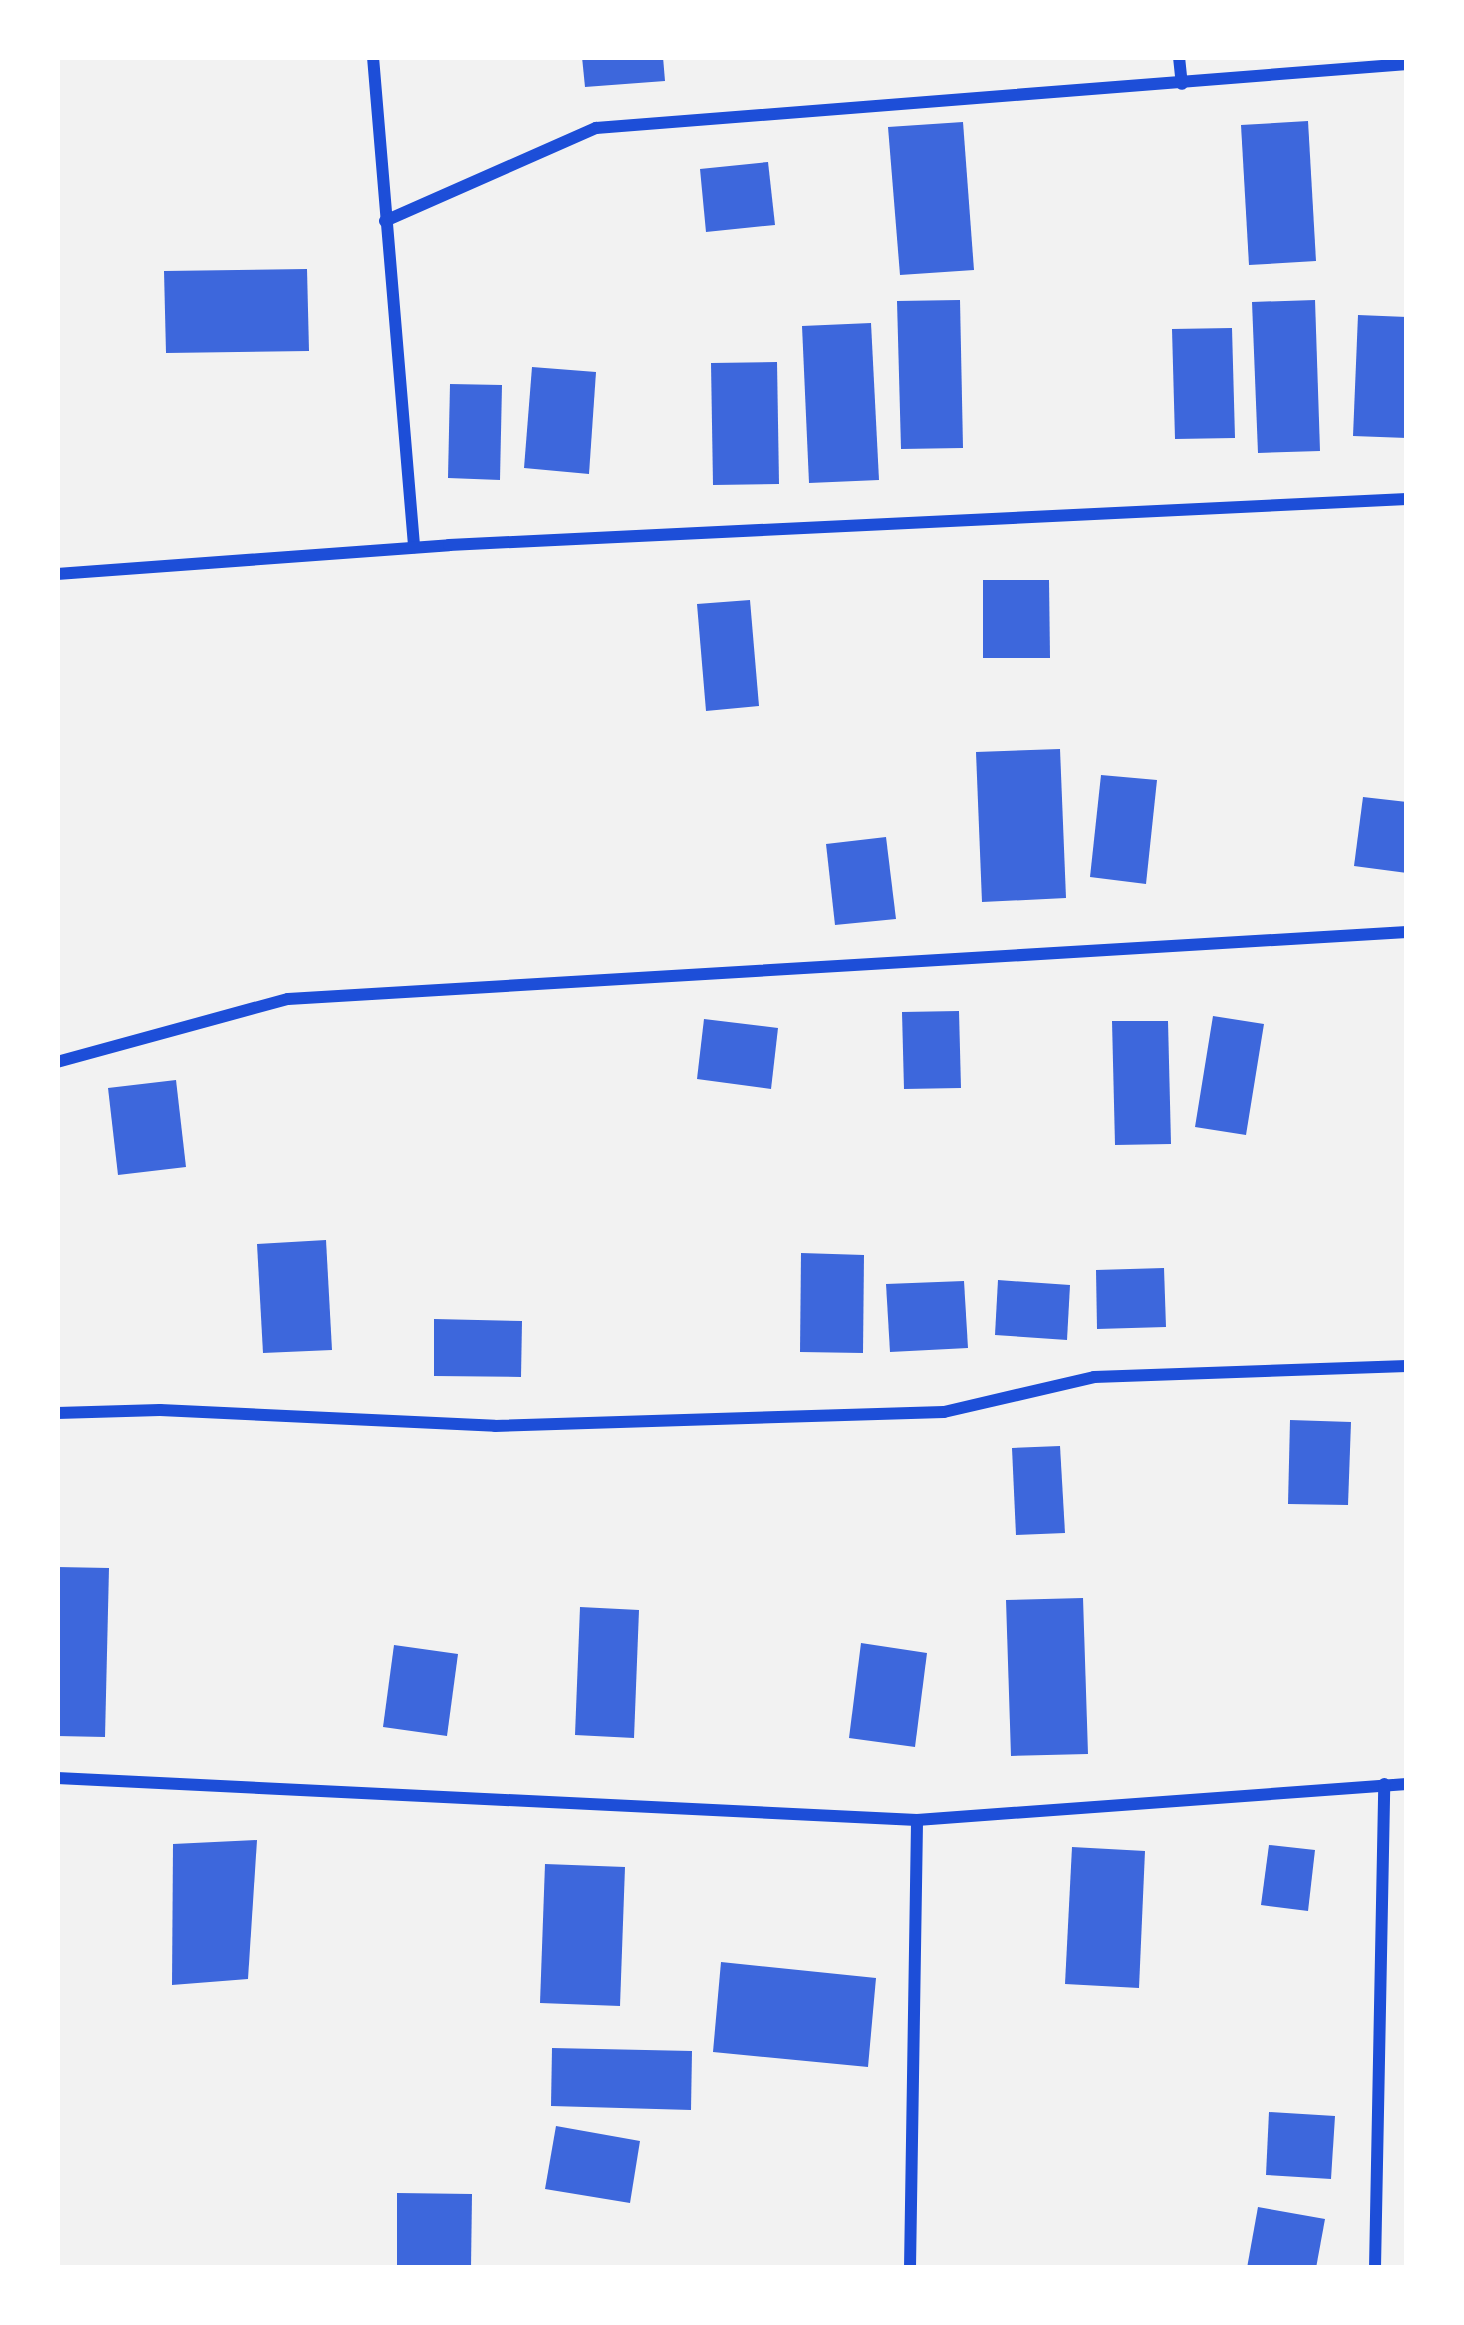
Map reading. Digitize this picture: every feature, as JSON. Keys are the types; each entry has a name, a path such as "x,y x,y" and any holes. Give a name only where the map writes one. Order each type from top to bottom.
{"street":[{"path":"373,57 414,548"},
{"path":"1179,57 1182,84"},
{"path":"385,221 596,128 1407,64"},
{"path":"57,574 414,548 1407,499"},
{"path":"57,1063 289,999 1407,932"},
{"path":"57,1413 160,1409 495,1426 944,1412 1094,1377 1407,1366"},
{"path":"57,1778 917,1820 1407,1784"},
{"path":"1375,2268 1384,1784"},
{"path":"910,2268 917,1820"}],"building":[{"path":"582,57 663,57 665,81 585,87"},
{"path":"1308,121 1316,261 1249,265 1241,125"},
{"path":"963,122 974,270 900,275 888,127"},
{"path":"768,162 775,225 706,232 700,169"},
{"path":"307,269 309,351 166,353 164,271"},
{"path":"960,300 963,448 901,449 897,301"},
{"path":"1315,300 1320,451 1258,453 1252,302"},
{"path":"1358,315 1407,317 1407,438 1353,436"},
{"path":"871,323 879,480 809,483 802,326"},
{"path":"1232,328 1235,438 1175,439 1172,329"},
{"path":"777,362 779,484 713,485 711,363"},
{"path":"532,367 596,372 589,474 524,468"},
{"path":"450,384 502,385 500,480 448,478"},
{"path":"983,580 1049,580 1050,658 983,658"},
{"path":"750,600 759,706 706,711 697,604"},
{"path":"1060,749 1066,898 982,902 976,752"},
{"path":"1101,775 1157,780 1146,884 1090,877"},
{"path":"1363,797 1407,802 1407,873 1354,866"},
{"path":"886,837 896,919 835,925 826,844"},
{"path":"959,1011 961,1088 904,1089 902,1012"},
{"path":"1213,1016 1264,1024 1246,1135 1195,1127"},
{"path":"704,1019 778,1028 771,1089 697,1079"},
{"path":"1112,1021 1168,1021 1171,1144 1115,1145"},
{"path":"176,1080 186,1167 118,1175 108,1088"},
{"path":"326,1240 332,1350 263,1353 257,1244"},
{"path":"801,1253 864,1255 863,1353 800,1352"},
{"path":"1164,1268 1166,1327 1097,1329 1096,1270"},
{"path":"998,1280 1070,1285 1067,1340 995,1335"},
{"path":"964,1281 968,1348 890,1352 886,1284"},
{"path":"434,1319 522,1321 521,1377 434,1376"},
{"path":"1290,1420 1351,1422 1348,1505 1288,1504"},
{"path":"1060,1446 1065,1533 1016,1535 1012,1448"},
{"path":"57,1567 109,1568 105,1737 57,1736"},
{"path":"1083,1598 1088,1754 1011,1756 1006,1600"},
{"path":"580,1607 639,1610 634,1738 575,1735"},
{"path":"861,1643 927,1653 915,1747 849,1738"},
{"path":"394,1645 458,1654 447,1736 383,1727"},
{"path":"257,1840 248,1979 172,1985 173,1844"},
{"path":"1269,1845 1315,1850 1308,1911 1261,1905"},
{"path":"1072,1847 1145,1851 1139,1988 1065,1984"},
{"path":"545,1864 625,1867 620,2006 540,2003"},
{"path":"721,1962 876,1978 868,2067 713,2052"},
{"path":"552,2048 692,2051 691,2110 551,2106"},
{"path":"1269,2112 1335,2116 1331,2179 1266,2175"},
{"path":"556,2126 640,2141 630,2203 545,2189"},
{"path":"397,2193 472,2194 471,2268 397,2268"},
{"path":"1258,2207 1325,2219 1316,2268 1247,2268"}]}
